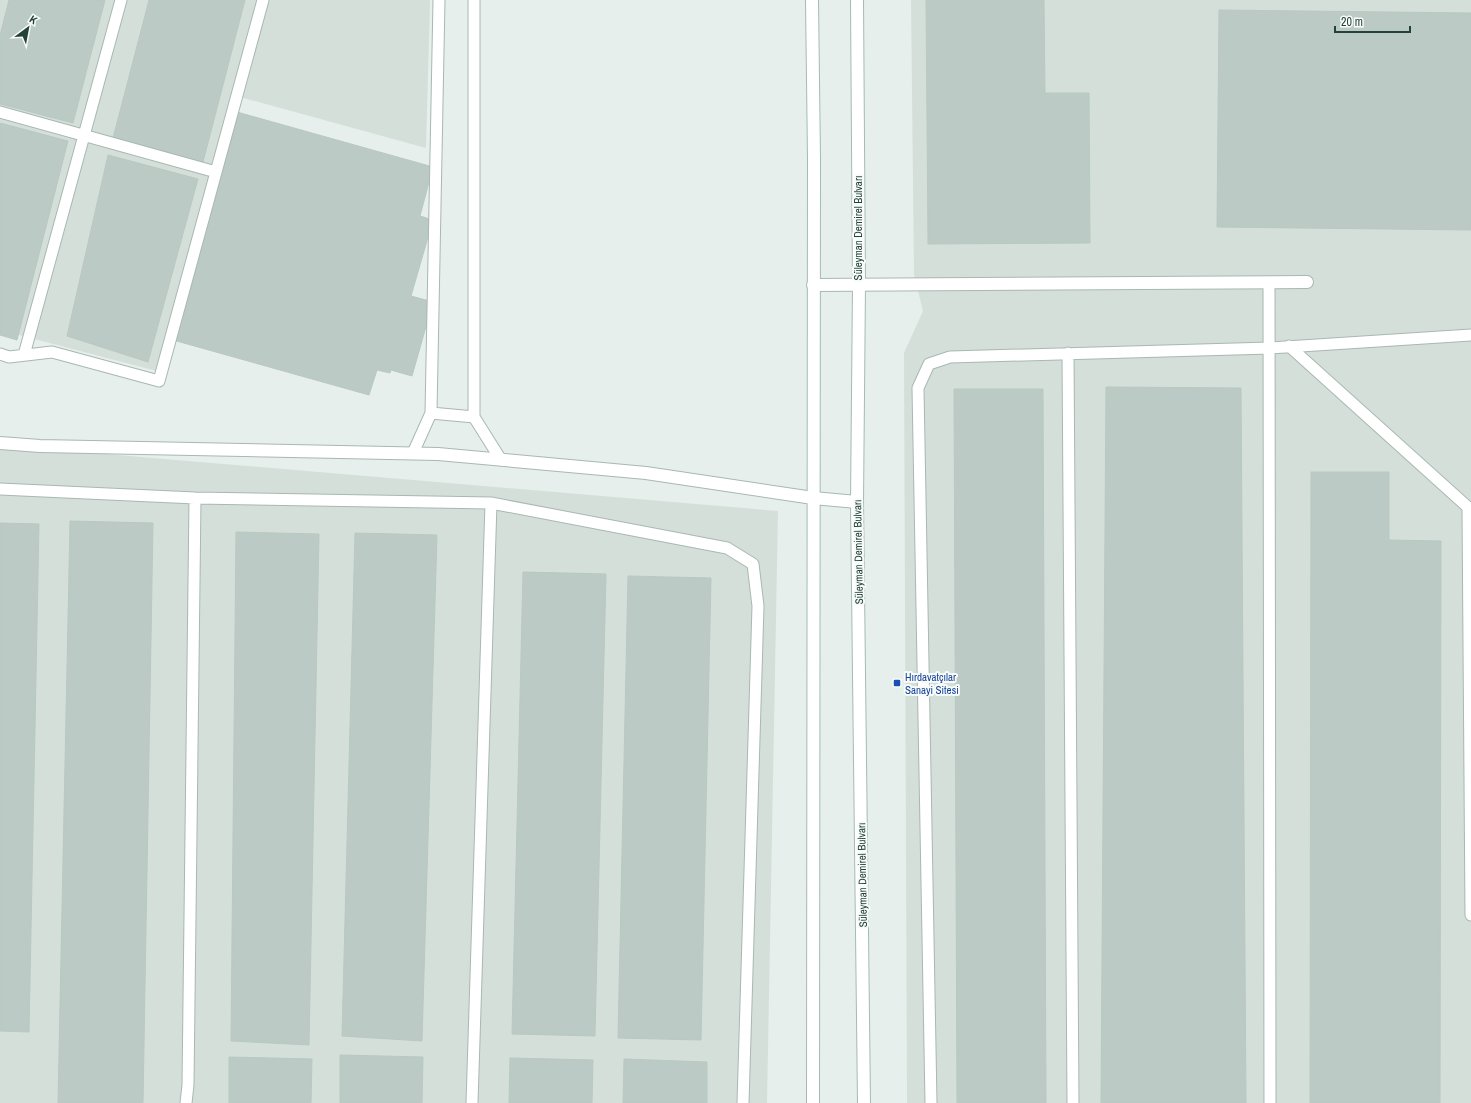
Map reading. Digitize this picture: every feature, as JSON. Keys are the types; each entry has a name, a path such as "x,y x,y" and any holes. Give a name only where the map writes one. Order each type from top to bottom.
{"main road":[{"path":"812,0 813,1103"},
{"name":"Süleyman Demirel Bulvarı","path":"857,0 859,285 857,502 864,1103"},
{"path":"813,285 1307,282"},
{"path":"0,443 40,446 438,454 646,473 813,498 857,502"}],"lane":[{"path":"24,355 121,0"},
{"path":"0,354 9,357 52,352 159,381 263,0"},
{"path":"413,453 431,413 440,0"},
{"path":"474,0 474,417 501,460"},
{"path":"0,112 216,172"},
{"path":"1269,282 1270,1103"},
{"path":"931,1103 918,388 929,364 950,357 1270,348 1471,335"},
{"path":"1289,346 1470,509 1471,914"},
{"path":"1068,353 1073,1103"},
{"path":"431,413 474,417"},
{"path":"0,489 195,498 491,503 727,548 753,564 758,606 743,1103"},
{"path":"186,1103 188,1085 195,498"},
{"path":"472,1103 491,503"}],"shaded area":[{"path":"0,0 430,0 426,148 240,97 164,373 0,330"},
{"path":"911,0 1471,0 1471,1103 907,1103 904,353 923,311 914,274"},
{"path":"0,445 778,511 767,1103 0,1103"}],"building":[{"path":"9,0 105,0 73,123 0,104 0,35"},
{"path":"149,0 245,0 203,162 113,138"},
{"path":"926,0 1044,0 1045,93 1089,93 1090,243 928,244"},
{"path":"1219,10 1471,13 1471,230 1217,227"},
{"path":"237,112 433,167 420,216 433,220 411,296 433,302 412,376 391,370 390,373 377,370 369,395 173,340"},
{"path":"0,123 68,141 17,340 0,335"},
{"path":"108,155 198,179 148,362 67,336"},
{"path":"1106,387 1241,388 1246,1103 1101,1103"},
{"path":"954,389 1043,389 1046,1103 957,1103"},
{"path":"1311,472 1389,472 1389,540 1441,541 1440,1103 1310,1103"},
{"path":"70,521 153,523 143,1103 58,1103"},
{"path":"0,523 39,524 29,1032 0,1031"},
{"path":"236,532 319,534 309,1045 231,1041"},
{"path":"355,533 437,535 422,1041 342,1036"},
{"path":"523,572 606,574 595,1036 512,1034"},
{"path":"628,576 711,578 701,1040 618,1038"},
{"path":"340,1055 423,1057 422,1103 340,1103"},
{"path":"229,1057 312,1059 311,1103 229,1103"},
{"path":"510,1058 593,1060 592,1103 509,1103"},
{"path":"624,1059 707,1062 707,1103 623,1103"}],"place":[{"name":"Hırdavatçılar Sanayi Sitesi","path":"897,683"}]}
